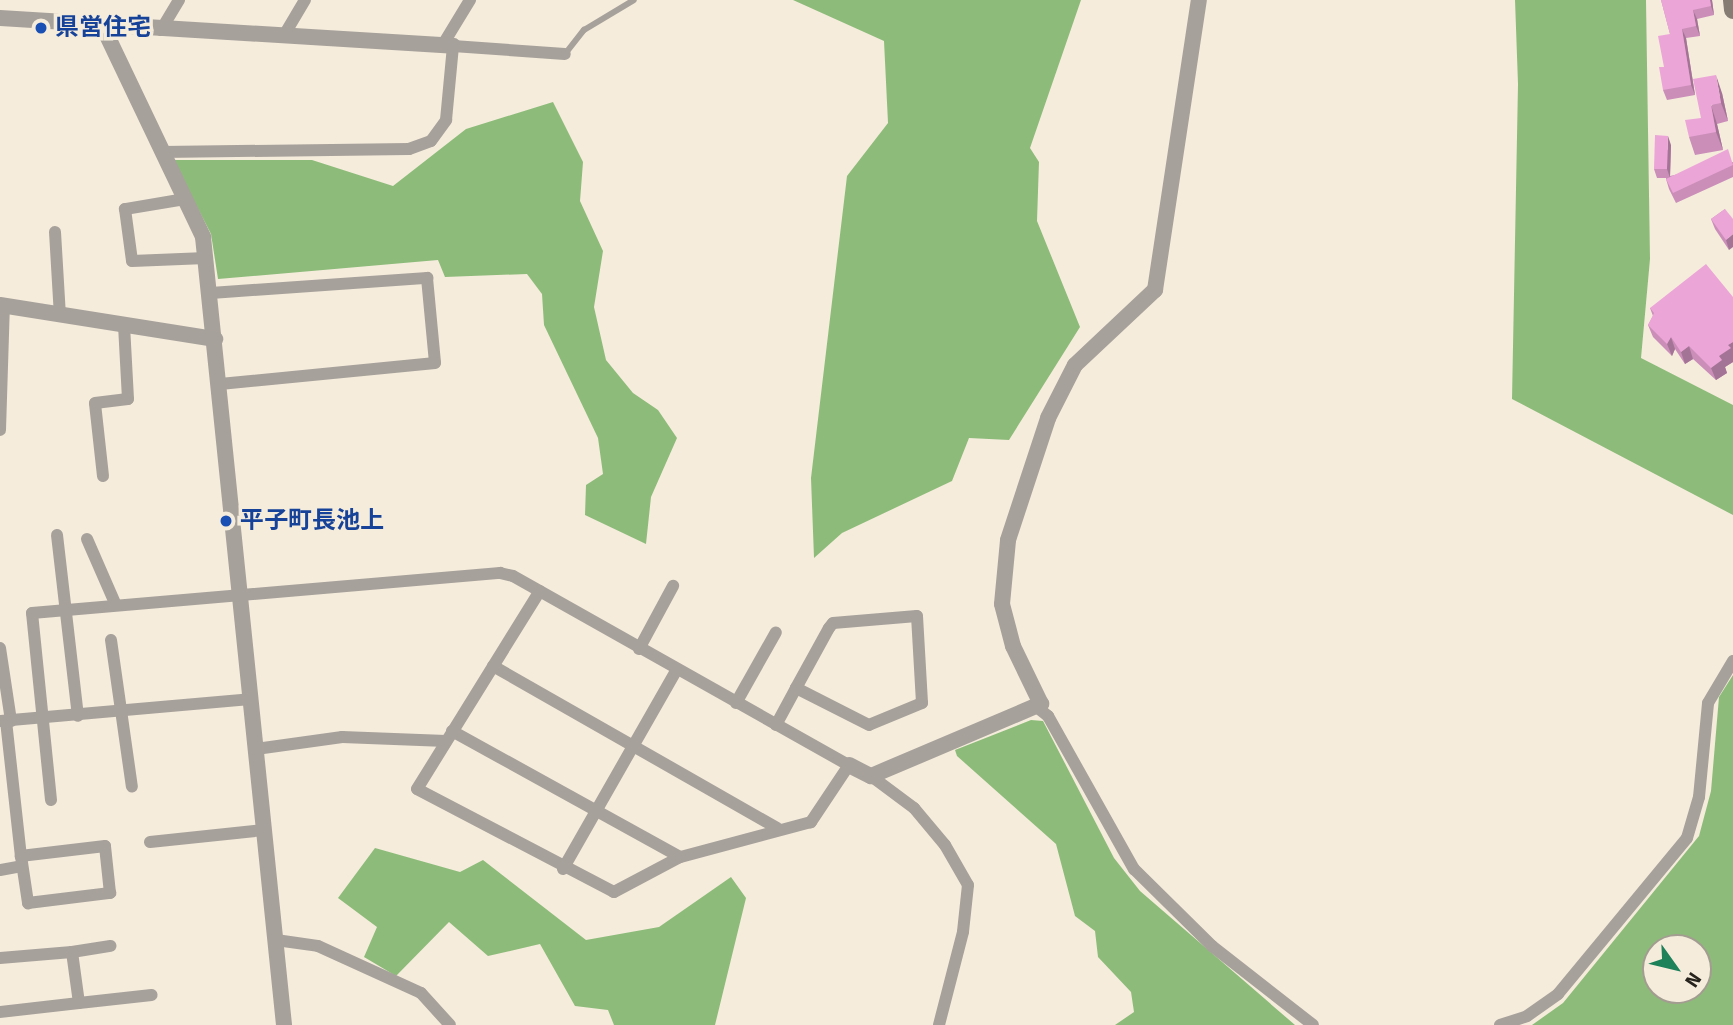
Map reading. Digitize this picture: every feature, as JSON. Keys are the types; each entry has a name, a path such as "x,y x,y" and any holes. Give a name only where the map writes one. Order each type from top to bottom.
{"main road":[{"path":"1732,0 1733,10"}],"street":[{"path":"161,30 179,0"},
{"path":"283,37 305,0"},
{"path":"162,152 409,149 431,141 446,120 447,46 470,0"},
{"path":"1038,708 1040,697 1013,646 1002,604 1007,540 1048,418 1075,365 1155,290 1199,0"},
{"path":"0,18 103,27 565,54"},
{"path":"103,27 203,237 211,293 284,1025"},
{"path":"185,199 125,209 132,261 206,258"},
{"path":"55,232 60,315"},
{"path":"211,293 428,278 435,363 219,384"},
{"path":"0,430 2,306 215,339"},
{"path":"103,475 96,403 128,399 124,325"},
{"path":"57,535 78,716"},
{"path":"87,539 115,603"},
{"path":"51,800 45,718 32,613 115,603 500,573 540,591 676,671 871,776 914,808 945,845 968,885 963,933 939,1025"},
{"path":"639,649 673,586"},
{"path":"540,591 417,789 563,869 614,892 680,857 778,828 811,822 849,765"},
{"path":"776,725 796,688 834,623 917,616 922,703 869,725 796,688"},
{"path":"736,703 776,632"},
{"path":"111,640 132,787"},
{"path":"0,648 6,721 22,861 28,903 110,892 105,846 22,861 0,870"},
{"path":"1500,1025 1527,1017 1558,994 1686,838 1699,797 1708,703 1733,662"},
{"path":"493,666 635,743 778,828"},
{"path":"563,869 676,671"},
{"path":"6,721 250,699"},
{"path":"871,776 1038,708"},
{"path":"1038,708 1048,716 1134,869 1212,946 1313,1025"},
{"path":"256,750 342,737 449,736 680,857"},
{"path":"150,842 264,830"},
{"path":"276,940 318,946 421,993 450,1025"},
{"path":"0,958 111,946"},
{"path":"72,952 79,1003"},
{"path":"1,1025 0,1012 152,995"}],"lane":[{"path":"565,54 584,30 634,0"}],"green space":[{"path":"793,0 1081,0 1030,148 1039,162 1037,221 1080,327 1009,440 969,438 952,481 842,533 814,558 811,478 847,176 888,123 884,41"},
{"path":"1515,0 1646,0 1650,259 1641,358 1733,405 1733,515 1512,399 1518,84"},
{"path":"553,102 583,162 580,201 603,251 594,307 606,360 633,393 658,410 677,438 651,497 646,544 585,515 586,485 603,474 598,438 544,325 542,294 527,274 445,277 438,260 218,279 211,234 173,160 312,160 393,186 466,129"},
{"path":"1733,675 1733,1025 1532,1025 1563,1003 1699,836 1711,791 1719,697"},
{"path":"1031,720 1043,721 1114,858 1140,891 1295,1025 1115,1025 1134,1012 1131,992 1098,957 1095,931 1075,916 1056,844 957,756 955,750"},
{"path":"375,848 460,872 483,860 586,940 659,927 731,877 746,898 715,1025 614,1025 608,1010 575,1006 540,944 488,956 449,922 396,976 364,957 377,927 338,898"}],"building":[{"path":"1661,0 1710,0 1711,6 1693,10 1696,26 1682,29 1691,85 1663,90 1659,67 1664,67 1658,36 1670,34"},
{"path":"1716,75 1721,103 1711,105 1716,132 1689,137 1685,120 1701,118 1693,79"},
{"path":"1655,135 1668,136 1667,169 1654,169"},
{"path":"1728,149 1733,165 1673,193 1666,179"},
{"path":"1725,209 1733,219 1733,234 1726,240 1711,219"},
{"path":"1706,264 1733,297 1733,342 1728,345 1731,348 1719,356 1722,360 1711,368 1689,346 1681,352 1671,337 1667,344 1648,325 1654,313 1650,308"}],"place":[{"name":"県営住宅","path":"41,28"},
{"name":"平子町長池上","path":"226,521"}]}
